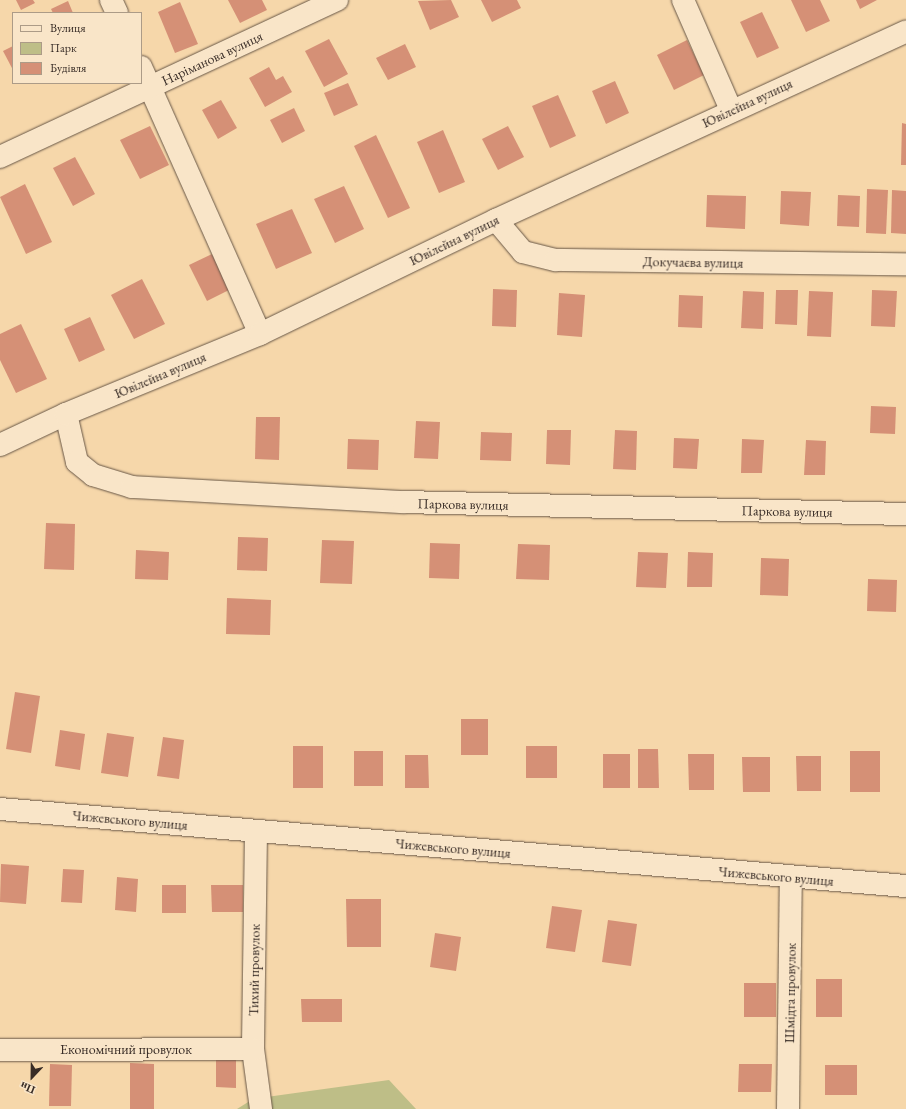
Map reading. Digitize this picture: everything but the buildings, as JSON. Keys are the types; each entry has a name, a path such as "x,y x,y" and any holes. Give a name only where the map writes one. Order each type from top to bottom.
{"street":[{"path":"111,0 117,12"},
{"name":"Наріманова вулиця","path":"145,77 337,0"},
{"path":"683,0 731,110"},
{"name":"Ювілейна вулиця","path":"0,445 66,414 260,334 496,220 906,30"},
{"path":"145,77 260,334"},
{"name":"Наріманова вулиця","path":"0,158 132,84"},
{"name":"Докучаєва вулиця","path":"496,220 523,252 556,260 906,264"},
{"name":"Паркова вулиця","path":"66,414 77,462 93,475 132,487 403,502 906,514"},
{"name":"Чижевського вулиця","path":"0,809 791,878 906,886"},
{"name":"Тихий провулок","path":"256,831 253,1049 261,1109"},
{"name":"Шмідта провулок","path":"788,1109 791,878"},
{"name":"Економічний провулок","path":"0,1050 253,1049"}],"green space":[{"path":"389,1080 416,1109 237,1109 253,1099"}]}
